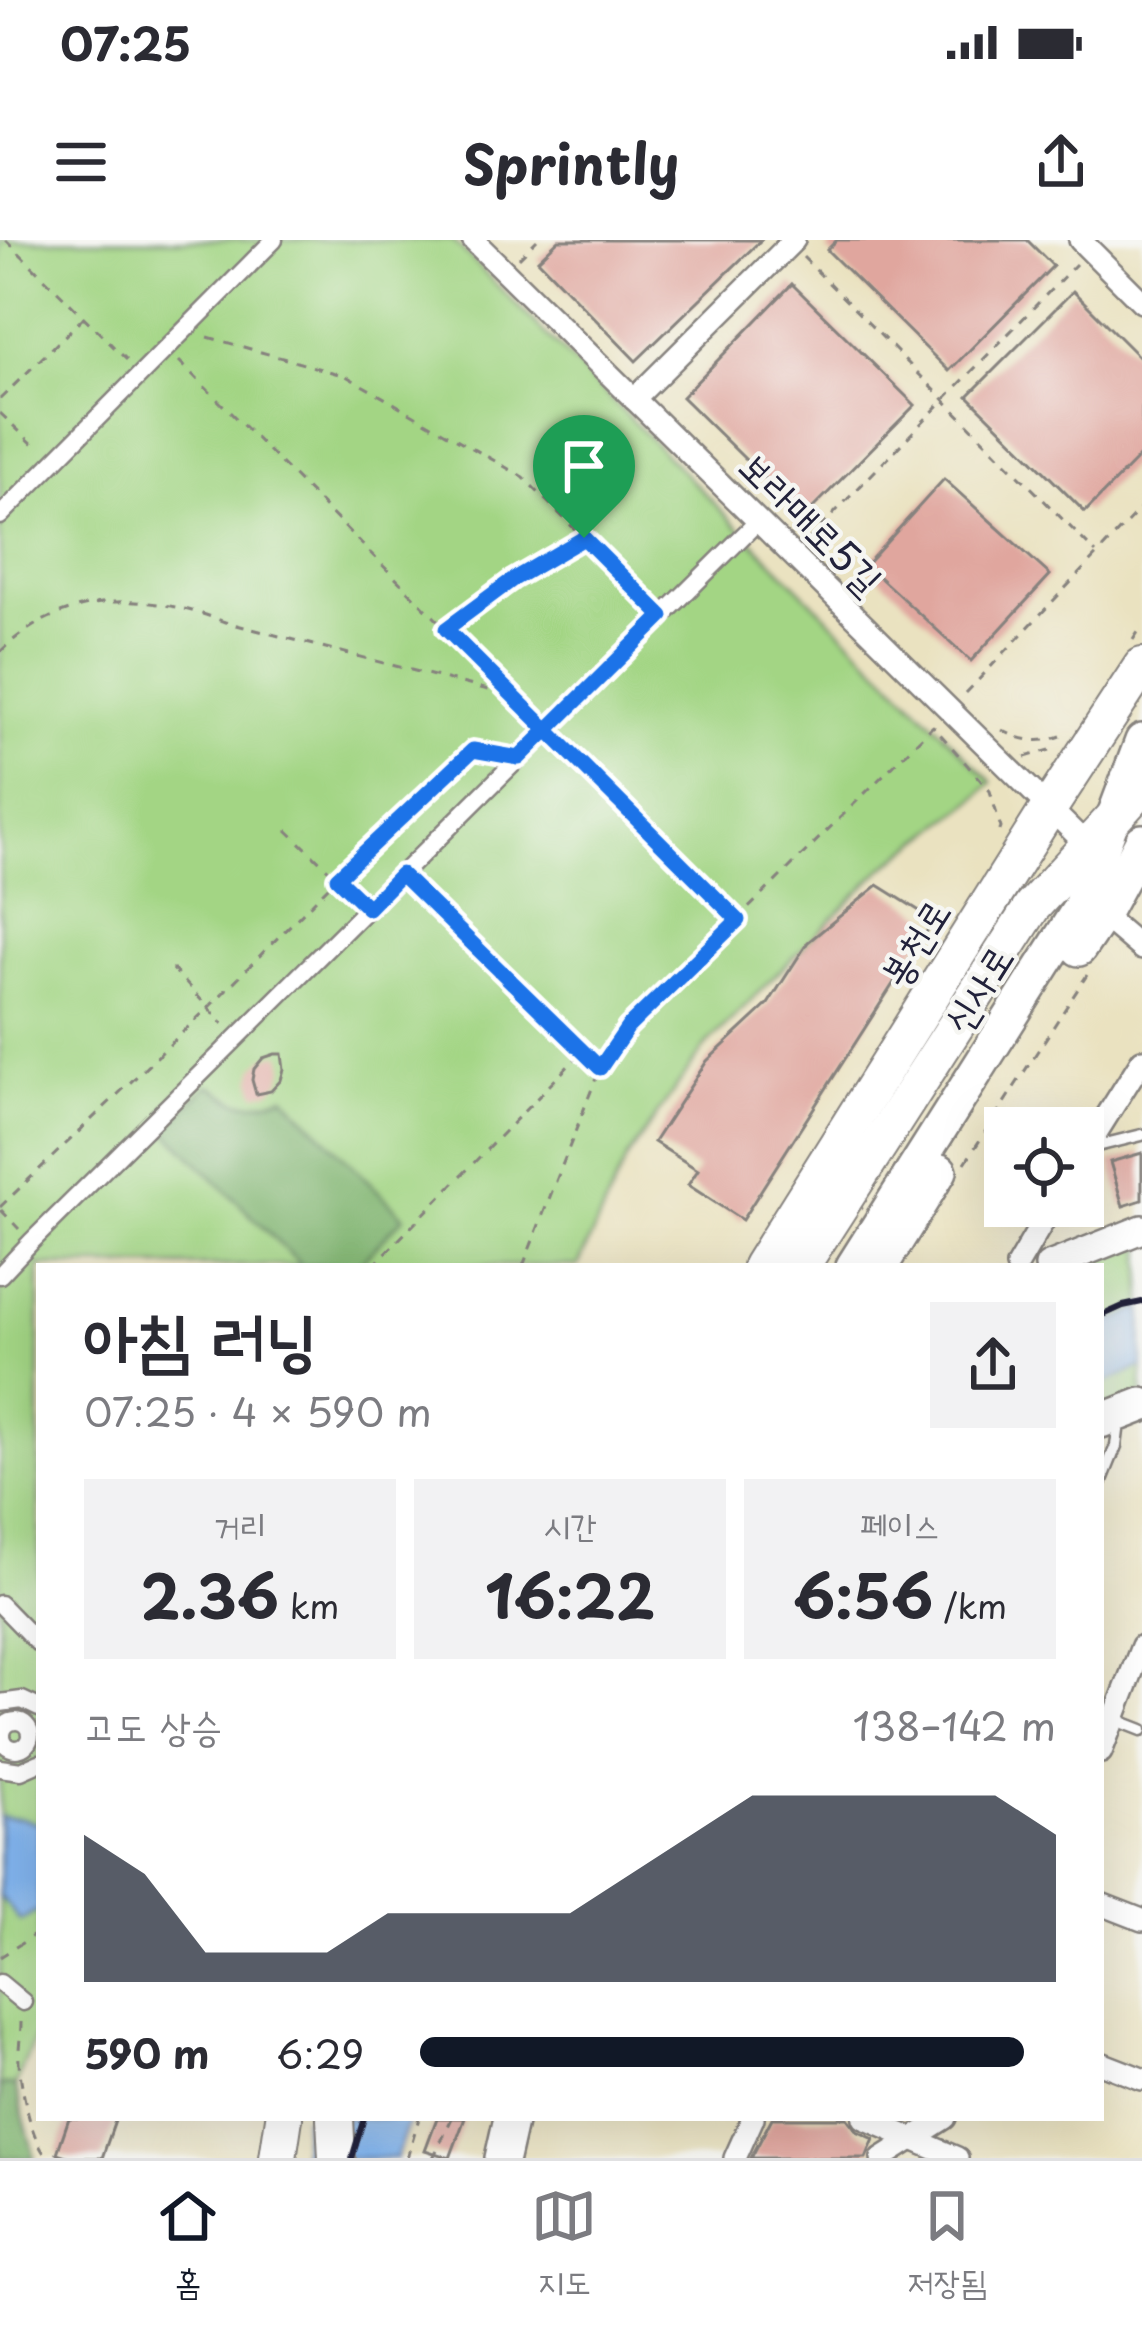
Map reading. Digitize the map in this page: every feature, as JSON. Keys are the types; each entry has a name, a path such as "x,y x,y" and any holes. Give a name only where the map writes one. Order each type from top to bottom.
{"main road":[{"name":"봉천로","path":"763,1263 1049,808 1137,655"},
{"name":"신사로","path":"855,1263 1079,909 1110,841 1142,741"},
{"name":"봉천로","path":"803,1263 1032,907 1110,841 1142,787"},
{"name":"신사로","path":"883,1263 1102,915 1110,841"},
{"path":"278,2158 284,2121"},
{"path":"335,2121 337,2158"},
{"path":"502,2158 510,2121"}],"street":[{"path":"0,516 274,240"},
{"name":"보라매로5길","path":"472,240 1049,808 1110,841"},
{"path":"634,399 792,242"},
{"path":"1085,245 1142,302"},
{"path":"0,1275 758,521"},
{"path":"1102,915 1142,949"},
{"path":"1104,1120 1142,1060"},
{"path":"1019,1263 1040,1227"},
{"path":"1057,1263 1142,1229"},
{"path":"0,1604 36,1641"},
{"path":"1107,1716 1142,1646"},
{"path":"36,1706 4,1699 16,1744 36,1779"},
{"path":"16,1744 36,1713"},
{"path":"1104,1905 1142,1920"},
{"path":"0,1983 23,2002"},
{"path":"1104,2064 1142,2079"},
{"path":"735,2158 752,2121"},
{"path":"871,2121 957,2158"},
{"path":"882,2158 939,2121"}],"lane":[{"path":"1104,1145 1142,1135"},
{"path":"1104,1476 1116,1446 1121,1413"},
{"path":"1107,1716 1142,1730"}],"path":[{"path":"6,240 142,374"},
{"path":"505,272 538,240"},
{"path":"792,242 1097,554"},
{"path":"793,555 944,400 1085,245"},
{"path":"0,398 84,317"},
{"path":"185,330 346,376 523,476 662,616"},
{"path":"167,348 738,920"},
{"path":"0,413 53,463"},
{"path":"963,696 1142,506"},
{"path":"446,629 512,580 584,538"},
{"path":"0,652 32,628 85,605 113,601 166,604 513,697"},
{"path":"1137,655 1142,626"},
{"path":"525,1263 600,1068 628,1027 933,727 990,791"},
{"path":"1001,730 1020,740 1052,740 1064,735"},
{"path":"31,1242 0,1208 473,750 519,758"},
{"path":"287,830 368,908"},
{"path":"401,874 600,1068"},
{"path":"958,1173 1092,967"},
{"path":"172,968 236,1038"},
{"path":"376,1263 583,1051"},
{"path":"0,1958 36,1934"},
{"path":"23,2002 19,2060 38,2148 48,2158"},
{"path":"407,2158 418,2121"},
{"path":"433,2158 451,2121"}],"green space":[{"path":"0,240 452,240 992,782 881,870 706,1045 627,1158 579,1263 36,1263 36,2034 15,2086 0,2084"},
{"path":"208,1085 246,1103 284,1096 404,1217 360,1263 299,1263 165,1130"},
{"path":"1142,1243 1142,1396 1104,1412 1104,1263 1089,1263"},
{"path":"0,2084 15,2086 35,2158 0,2158"}],"water":[{"path":"1142,1308 1142,1367 1104,1384 1104,1325"},
{"path":"0,1817 36,1823 36,1911 20,1921 0,1896"},
{"path":"304,2121 409,2121 396,2158 301,2158"}],"building":[{"path":"559,240 761,240 636,361 538,260"},
{"path":"837,240 1027,240 1053,266 949,371 827,250"},
{"path":"792,284 915,405 804,517 682,397"},
{"path":"1073,291 1142,360 1142,454 1085,512 968,396"},
{"path":"944,479 1050,575 971,661 866,565"},
{"path":"878,885 934,920 742,1220 688,1185 698,1170 654,1142 707,1061 768,1004 808,942"},
{"path":"282,1054 281,1080 271,1091 256,1094 254,1069 263,1058"},
{"path":"1142,1153 1142,1200 1123,1206 1110,1162"},
{"path":"68,2121 115,2121 102,2158 57,2153"},
{"path":"436,2121 464,2121 450,2158 425,2150"},
{"path":"770,2121 849,2121 874,2139 866,2158 751,2158"}],"railway":[{"path":"1104,1315 1142,1302"},
{"path":"352,2158 363,2121"}],"route":[{"path":"584,538 512,580 446,629 513,697 547,730 738,920 628,1027 600,1068 401,874 368,908 337,878 473,750 519,758 547,730 662,616 584,538"}]}
